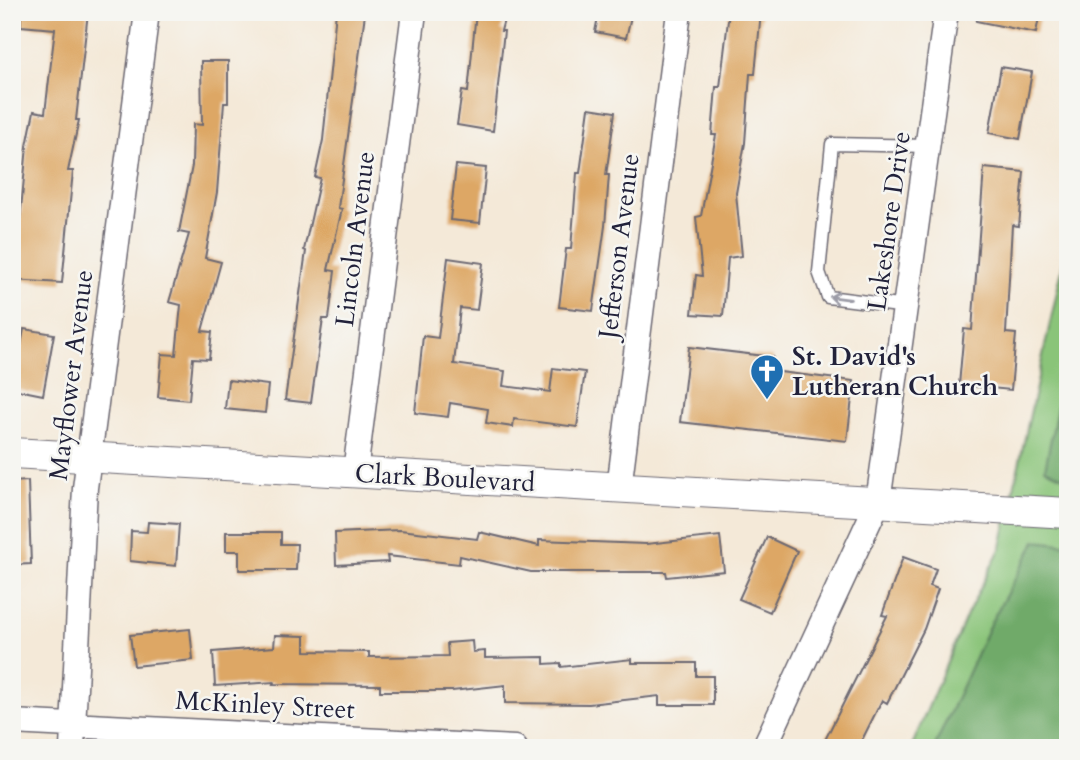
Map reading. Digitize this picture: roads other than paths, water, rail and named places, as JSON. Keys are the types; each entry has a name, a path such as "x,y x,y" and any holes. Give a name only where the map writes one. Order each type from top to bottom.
{"street":[{"name":"Mayflower Avenue","path":"72,736 85,488 147,12"},
{"name":"Lincoln Avenue","path":"355,472 414,12"},
{"name":"Jefferson Avenue","path":"619,488 679,12"},
{"name":"Lakeshore Drive","path":"764,748 878,502 908,307 946,12"},
{"name":"Clark Boulevard","path":"12,453 1068,513"},
{"name":"McKinley Street","path":"12,722 72,736 514,748"}],"lane":[{"path":"908,307 828,297 818,272 832,144 929,146"}],"place":[{"name":"St. David's Lutheran Church","path":"767,401"}]}
